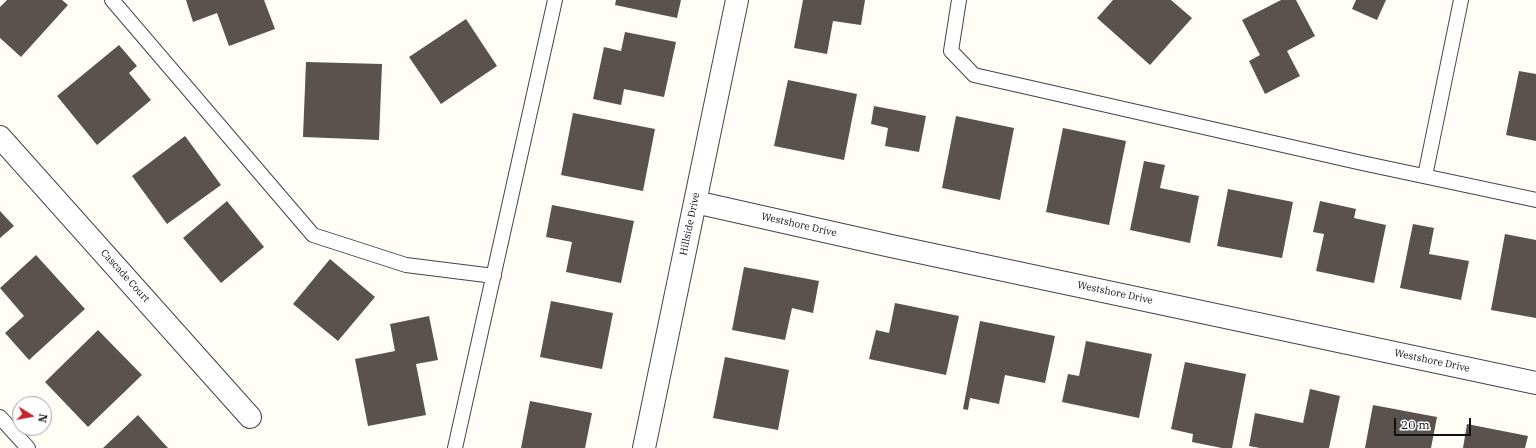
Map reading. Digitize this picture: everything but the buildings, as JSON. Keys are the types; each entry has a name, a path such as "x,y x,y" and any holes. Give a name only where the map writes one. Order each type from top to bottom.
{"street":[{"name":"Hillside Drive","path":"644,448 737,0"},
{"name":"Cascade Court","path":"0,137 250,417"},
{"name":"Westshore Drive","path":"695,202 899,248 1536,383"}],"lane":[{"path":"112,0 313,235 406,265 494,276"},
{"path":"455,448 555,0"},
{"path":"959,0 951,51 974,75 1536,200"},
{"path":"1424,176 1461,0"},
{"path":"0,417 28,448"}]}
